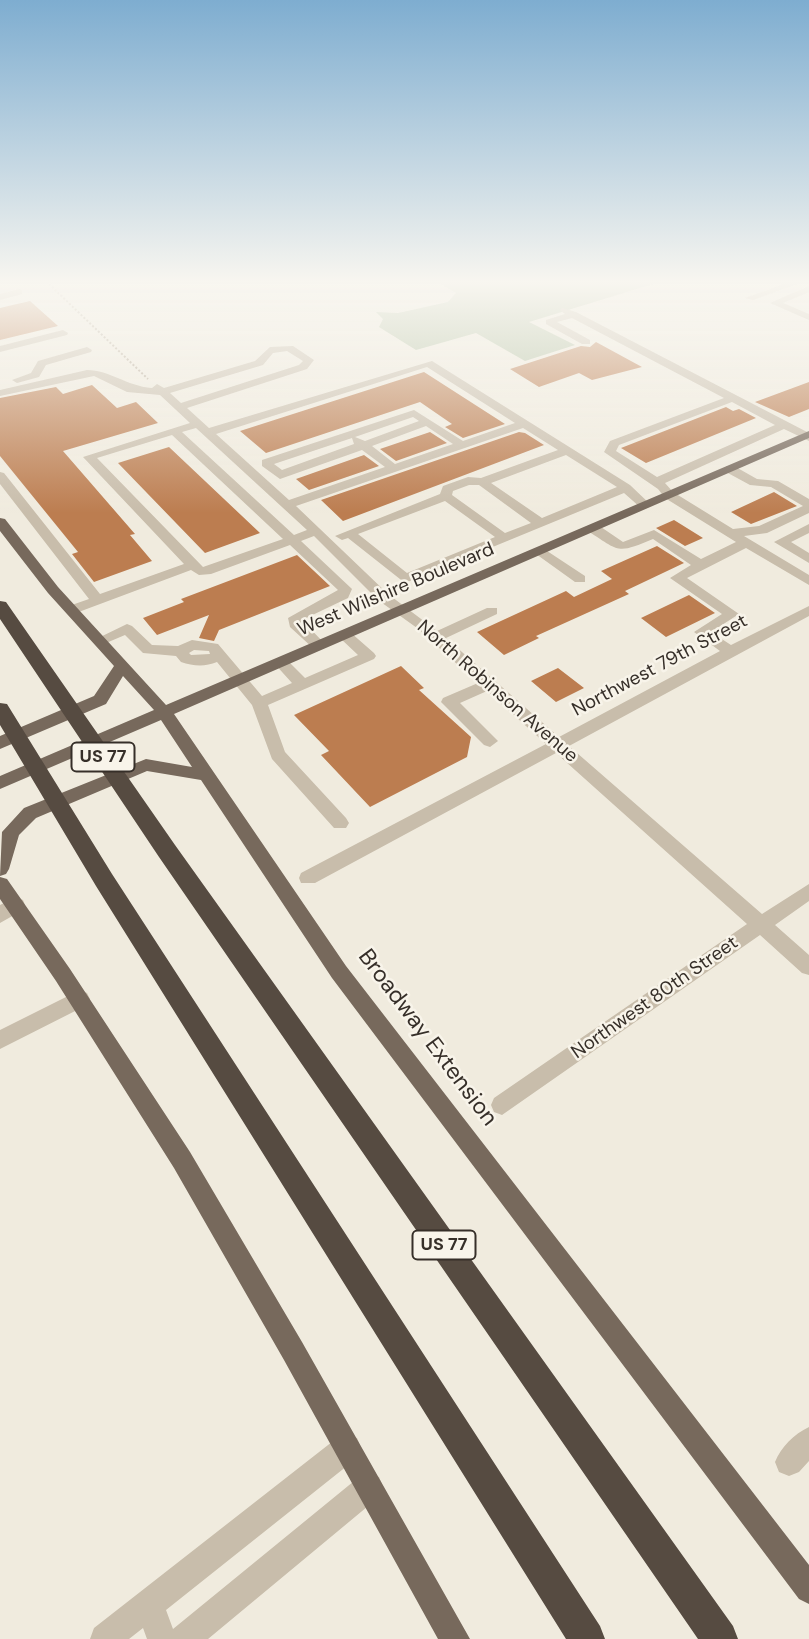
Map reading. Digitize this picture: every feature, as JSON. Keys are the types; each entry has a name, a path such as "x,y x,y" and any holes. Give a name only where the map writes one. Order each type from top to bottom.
{"highway":[{"name":"US 77","path":"0,606 167,851 720,1639"},
{"name":"US 77","path":"0,709 104,880 587,1639"}],"main road":[{"name":"West Wilshire Boulevard","path":"0,783 808,436"},
{"name":"Broadway Extension","path":"0,522 71,610 164,712 339,972 809,1589"},
{"path":"0,743 100,700 122,665"},
{"path":"0,869 11,832 30,813 145,765 206,775"},
{"path":"0,884 8,910 80,999 215,1212 455,1639"}],"street":[{"path":"0,385 35,375 42,363 51,360"},
{"path":"0,393 87,373 103,376 120,387 131,390 160,390 261,360"},
{"path":"179,407 303,367 309,360"},
{"path":"664,360 808,436"},
{"path":"316,531 206,571 199,571 89,457 174,431 202,429 428,363 626,488 633,497 646,505"},
{"name":"North Robinson Avenue","path":"160,390 316,531 368,584 436,637 809,967"},
{"path":"735,397 614,443 610,452 656,482 669,495 809,581"},
{"path":"428,422 280,475 266,463 414,413 428,422 463,446"},
{"path":"286,505 523,424"},
{"path":"656,482 786,424"},
{"path":"174,431 345,589 343,596 295,618 295,624 319,646"},
{"path":"349,435 395,469"},
{"path":"744,443 764,453"},
{"path":"446,496 447,489 468,481 482,482 566,451"},
{"path":"699,463 754,482 774,484 809,506"},
{"path":"254,476 274,470"},
{"path":"0,476 97,600"},
{"path":"482,482 535,526 544,549"},
{"path":"349,533 405,579 626,488"},
{"path":"327,542 446,496"},
{"path":"446,496 508,537 544,549 580,579"},
{"path":"733,533 762,530 809,506"},
{"path":"593,528 622,547 654,534 700,565"},
{"path":"809,528 781,542 809,559"},
{"path":"731,652 701,632 732,614 677,578 747,542"},
{"path":"71,610 193,565"},
{"name":"Northwest 79th Street","path":"308,878 809,610"},
{"path":"436,637 492,611"},
{"path":"99,640 127,629 148,650 181,651 186,659 206,661 218,656 259,703 278,755 340,823"},
{"path":"259,703 369,656 345,635"},
{"path":"281,662 303,685"},
{"path":"488,684 450,702 490,741"},
{"name":"Northwest 80th Street","path":"502,1105 809,891"},
{"path":"1,1037 80,999"},
{"path":"789,1462 809,1441"},
{"path":"105,1639 347,1448"},
{"path":"184,1639 369,1487"},
{"path":"149,1604 162,1639"}],"path":[{"path":"129,360 160,390"}],"building":[{"path":"536,360 630,360 642,367 592,380 579,373 539,387 510,369"},
{"path":"424,372 505,424 463,438 445,427 452,424 420,402 266,453 240,431"},
{"path":"809,382 809,409 789,417 755,402"},
{"path":"92,385 117,408 136,402 158,423 63,451 135,534 130,535 152,561 94,582 72,554 78,552 0,456 0,398 56,387 63,394"},
{"path":"726,407 733,411 739,409 756,418 646,463 621,448"},
{"path":"430,432 447,443 396,461 380,449"},
{"path":"519,432 544,445 343,521 321,500"},
{"path":"169,447 260,533 205,553 118,463"},
{"path":"364,455 379,466 309,490 296,479"},
{"path":"774,492 797,506 751,524 731,512"},
{"path":"674,520 703,538 685,546 656,528"},
{"path":"657,546 684,563 625,591 629,594 536,636 539,638 504,655 477,632 566,591 574,597 612,579 601,571"},
{"path":"297,555 330,586 219,630 214,641 199,638 209,615 157,635 143,618 184,602 181,599"},
{"path":"689,595 715,613 666,637 641,618"},
{"path":"401,666 424,688 419,690 471,737 467,757 370,807 321,755 329,751 294,715"},
{"path":"558,668 584,688 556,702 531,681"}]}
